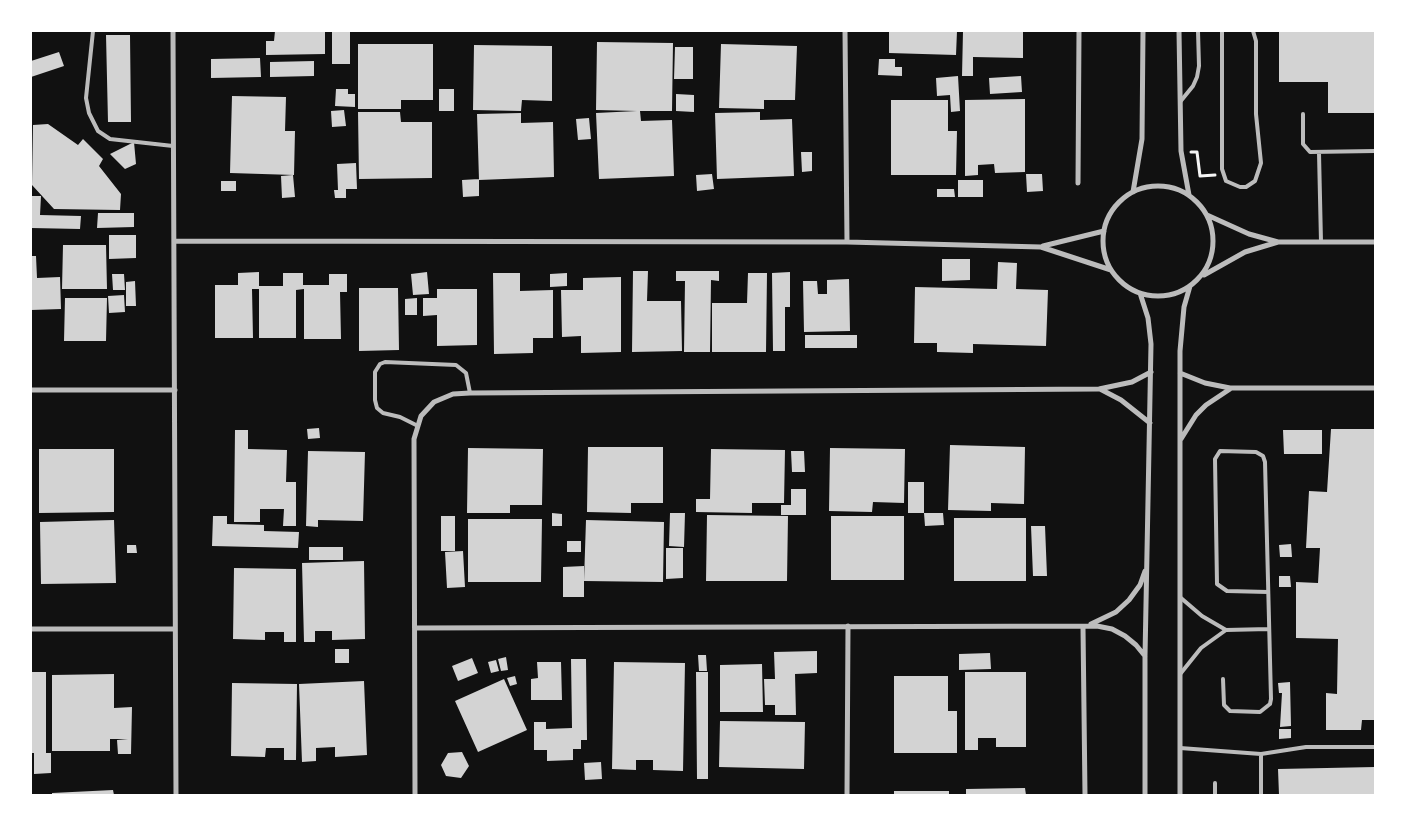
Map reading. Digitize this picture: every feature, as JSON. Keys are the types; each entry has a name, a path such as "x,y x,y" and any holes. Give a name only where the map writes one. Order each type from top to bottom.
{"street":[{"path":"173,31 176,795"},
{"path":"845,31 847,242"},
{"path":"1078,183 1080,31"},
{"path":"1133,192 1142,139 1144,31"},
{"path":"1179,31 1181,152 1189,195"},
{"path":"1200,277 1212,254 1212,227 1207,215 1189,195 1176,189 1162,186 1147,187 1133,192 1114,208 1104,230 1105,258 1111,270 1126,286 1140,294 1163,296 1190,286 1200,277 1237,256 1278,242"},
{"path":"1207,215 1242,232 1278,242 1375,242"},
{"path":"174,241 847,242 1040,247 1104,230"},
{"path":"1040,247 1111,270"},
{"path":"1180,795 1180,373 1181,329 1190,286"},
{"path":"1140,294 1150,330 1151,372 1146,568 1145,795"},
{"path":"415,795 414,439 416,425 420,416 434,402 453,394 470,393 1099,389 1121,386 1151,372"},
{"path":"1180,373 1205,384 1230,388 1375,388"},
{"path":"1180,440 1201,410 1230,388"},
{"path":"1099,389 1131,406 1150,423"},
{"path":"31,390 175,390"},
{"path":"1083,627 1100,621 1123,606 1140,585 1146,568"},
{"path":"847,795 848,626"},
{"path":"415,628 1083,627 1112,629 1136,645 1145,656"},
{"path":"1083,627 1084,795"},
{"path":"31,629 175,629"}],"lane":[{"path":"94,31 86,98 89,113 98,130 110,139 174,146"},
{"path":"1180,102 1193,86 1197,77 1199,66 1198,31"},
{"path":"1222,31 1223,175 1226,181 1234,186 1246,186 1255,181 1260,172 1262,154 1256,114 1256,41 1253,31"},
{"path":"1303,114 1304,148 1310,152 1375,151"},
{"path":"1320,152 1321,242"},
{"path":"416,425 400,417 383,413 377,408 375,400 375,372 380,364 395,362 456,365 466,373 470,393"},
{"path":"1223,679 1224,705 1227,710 1234,712 1260,712 1268,708 1271,699 1268,592 1264,459 1256,452 1220,451 1215,459 1217,584 1227,591 1268,592"},
{"path":"1180,598 1202,616 1226,630 1269,629"},
{"path":"1181,673 1201,648 1226,630"},
{"path":"1180,748 1261,754 1306,747 1375,747"},
{"path":"1261,754 1261,795"},
{"path":"1215,783 1216,795"}],"path":[{"path":"1181,152 1196,152 1200,176 1223,175"}],"building":[{"path":"275,31 325,31 325,54 266,55 266,41 274,41"},
{"path":"332,31 350,31 350,64 332,64"},
{"path":"889,31 957,31 956,55 889,53"},
{"path":"963,31 1023,31 1023,58 973,57 973,76 962,76"},
{"path":"1279,31 1375,31 1375,113 1328,113 1328,82 1279,82"},
{"path":"106,35 130,35 131,122 108,122"},
{"path":"597,42 673,43 672,111 640,111 641,121 672,120 674,176 599,179 596,113 637,111 596,110"},
{"path":"358,44 433,44 433,100 401,100 401,109 358,109"},
{"path":"721,44 797,46 795,100 764,100 764,109 719,108"},
{"path":"474,45 552,46 552,101 522,100 521,111 473,110"},
{"path":"675,47 693,47 693,79 674,79"},
{"path":"59,52 64,66 31,77 31,61"},
{"path":"260,58 261,77 211,78 211,59"},
{"path":"879,59 895,59 895,67 902,67 902,76 878,75"},
{"path":"314,61 314,76 270,77 270,62"},
{"path":"958,76 960,111 951,112 950,95 937,96 936,78"},
{"path":"1021,76 1022,92 990,94 989,78"},
{"path":"336,89 348,89 348,94 355,94 355,107 335,106"},
{"path":"439,89 454,89 454,111 439,111"},
{"path":"676,94 694,95 694,112 676,111"},
{"path":"232,96 286,97 285,131 295,131 294,175 230,173"},
{"path":"1025,99 1025,172 995,173 994,164 978,165 978,175 965,176 965,100"},
{"path":"891,100 948,100 948,131 957,131 956,175 891,175"},
{"path":"344,110 346,126 332,127 331,111"},
{"path":"358,112 400,112 401,122 432,122 432,178 359,179"},
{"path":"760,112 760,120 792,119 794,176 717,179 715,113"},
{"path":"521,113 521,123 553,122 554,177 479,180 477,114"},
{"path":"589,118 591,139 578,140 576,119"},
{"path":"48,124 78,145 83,139 103,159 99,166 121,194 120,210 54,209 32,185 33,125"},
{"path":"134,142 136,164 125,169 110,154"},
{"path":"801,152 812,152 812,171 802,172"},
{"path":"356,163 357,189 346,189 346,198 335,198 334,190 338,190 337,164"},
{"path":"712,174 714,189 697,191 696,175"},
{"path":"1026,174 1042,174 1043,191 1027,192"},
{"path":"293,175 295,197 282,198 281,176"},
{"path":"479,179 479,196 463,197 462,180"},
{"path":"958,180 983,180 983,197 958,197"},
{"path":"221,181 236,181 236,191 221,191"},
{"path":"937,189 954,189 955,197 937,197"},
{"path":"31,196 41,196 40,215 81,216 80,229 31,228"},
{"path":"98,213 134,213 134,227 97,228"},
{"path":"109,235 136,235 136,258 109,259"},
{"path":"63,245 106,245 107,289 62,289"},
{"path":"31,256 36,256 37,278 60,277 61,309 31,310"},
{"path":"942,259 970,259 970,280 942,281"},
{"path":"998,262 1017,263 1016,289 1048,290 1046,346 973,344 973,353 937,352 937,343 914,343 915,287 997,289"},
{"path":"633,271 648,271 647,301 681,301 682,351 632,352"},
{"path":"676,271 719,271 719,281 711,280 710,352 684,352 685,281 676,281"},
{"path":"259,272 259,286 283,286 283,273 303,273 303,285 329,285 329,274 347,274 347,292 340,292 341,339 304,339 304,289 296,290 296,338 259,338 259,289 252,289 253,338 215,338 215,285 238,285 238,273"},
{"path":"427,272 429,294 413,295 411,274"},
{"path":"790,272 790,307 785,307 785,351 773,351 772,273"},
{"path":"493,273 520,273 520,291 553,290 553,338 533,338 533,353 494,354"},
{"path":"567,273 567,286 550,287 550,274"},
{"path":"748,273 767,273 766,352 712,352 712,303 747,303"},
{"path":"112,274 124,274 125,290 113,290"},
{"path":"621,277 621,352 581,353 581,336 562,337 561,290 583,290 583,278"},
{"path":"849,279 850,331 804,332 803,281 817,281 818,294 827,294 827,280"},
{"path":"135,281 136,306 126,306 126,282"},
{"path":"359,288 398,288 399,350 359,351"},
{"path":"437,289 477,289 477,345 437,346 437,315 423,316 423,298 437,298"},
{"path":"124,295 125,312 109,313 108,296"},
{"path":"65,298 107,298 106,341 64,341"},
{"path":"417,298 417,315 405,315 405,299"},
{"path":"805,335 857,335 857,348 805,348"},
{"path":"319,428 320,438 308,439 307,429"},
{"path":"1331,429 1375,429 1375,720 1362,720 1361,730 1326,730 1326,693 1337,694 1338,639 1296,638 1296,582 1318,583 1320,548 1306,548 1309,491 1327,492"},
{"path":"235,430 248,430 248,449 287,450 286,482 296,482 296,526 283,526 284,509 260,509 260,522 234,522"},
{"path":"1283,430 1322,430 1322,454 1284,454"},
{"path":"950,445 1025,447 1024,504 991,503 991,511 948,510"},
{"path":"588,447 663,447 663,503 631,503 631,513 587,512"},
{"path":"468,448 543,449 542,505 510,505 510,513 467,513"},
{"path":"830,448 905,449 904,503 873,502 872,512 829,511"},
{"path":"39,449 114,449 114,512 39,513"},
{"path":"711,449 785,450 784,503 752,503 752,513 696,512 696,499 710,499"},
{"path":"308,451 365,452 363,521 318,520 318,527 306,526"},
{"path":"791,451 804,451 805,472 792,472"},
{"path":"908,482 924,482 924,513 908,513"},
{"path":"791,489 806,489 806,515 781,515 781,505 791,505"},
{"path":"552,513 562,514 562,526 552,526"},
{"path":"670,513 685,513 684,547 669,546"},
{"path":"924,513 943,513 944,525 925,526"},
{"path":"707,515 788,516 787,581 706,581"},
{"path":"213,516 227,516 227,524 264,525 264,531 299,532 298,548 212,546"},
{"path":"441,516 455,516 455,551 441,551"},
{"path":"831,516 904,516 904,580 831,580"},
{"path":"954,518 1026,518 1026,581 954,581"},
{"path":"468,519 542,519 541,582 468,582"},
{"path":"114,520 116,583 41,584 40,522"},
{"path":"586,520 664,522 663,582 584,581"},
{"path":"1031,526 1045,526 1047,576 1033,576"},
{"path":"567,541 581,541 581,552 567,552"},
{"path":"1291,544 1292,557 1280,557 1279,545"},
{"path":"127,545 136,545 137,553 127,553"},
{"path":"309,547 343,547 343,560 309,560"},
{"path":"666,548 683,548 683,578 666,579"},
{"path":"463,551 465,587 447,588 445,552"},
{"path":"364,561 365,639 332,640 332,631 315,631 315,642 304,642 302,563"},
{"path":"584,566 584,597 563,597 563,567"},
{"path":"234,568 296,569 296,642 284,642 284,632 265,632 265,640 233,639"},
{"path":"1279,576 1290,576 1291,587 1279,587"},
{"path":"335,649 349,649 349,663 335,663"},
{"path":"817,651 817,673 795,674 796,715 775,715 775,705 765,705 764,679 775,679 774,652"},
{"path":"990,653 991,669 959,670 959,654"},
{"path":"698,655 706,655 707,671 699,671"},
{"path":"506,657 508,670 501,671 498,659"},
{"path":"472,658 478,673 458,681 452,666"},
{"path":"571,659 586,659 587,740 581,740 581,749 573,749 573,760 547,761 547,750 534,750 534,722 546,722 546,729 572,728"},
{"path":"496,660 499,671 491,673 488,662"},
{"path":"537,662 561,662 562,700 531,700 531,679 538,678"},
{"path":"614,662 685,663 683,771 653,770 653,760 636,760 636,770 612,769"},
{"path":"762,664 763,712 720,712 720,665"},
{"path":"31,672 46,672 46,753 51,753 51,773 34,774 34,753 31,753"},
{"path":"696,672 708,672 708,779 697,779"},
{"path":"965,672 1026,672 1026,747 996,747 996,738 978,738 978,750 965,750"},
{"path":"114,674 114,708 132,707 131,754 118,754 117,740 128,739 110,739 110,751 52,751 52,675"},
{"path":"515,676 517,684 510,686 507,678"},
{"path":"894,676 948,676 948,711 957,711 957,753 894,753"},
{"path":"504,679 527,730 478,752 455,701"},
{"path":"364,681 367,755 335,757 335,747 316,748 316,761 302,762 299,684"},
{"path":"1290,682 1291,726 1280,727 1282,693 1279,693 1278,683"},
{"path":"232,683 297,684 296,760 284,760 284,748 266,748 265,757 231,756"},
{"path":"720,721 805,722 804,769 719,767"},
{"path":"1279,729 1291,729 1291,738 1279,739"},
{"path":"462,752 469,766 461,778 446,776 441,765 448,753"},
{"path":"601,762 602,779 585,780 584,763"},
{"path":"1375,767 1375,795 1279,795 1278,769"},
{"path":"1025,788 1026,795 966,795 966,789"},
{"path":"113,790 114,795 52,795 52,793"},
{"path":"894,791 949,791 949,795 894,795"}]}
